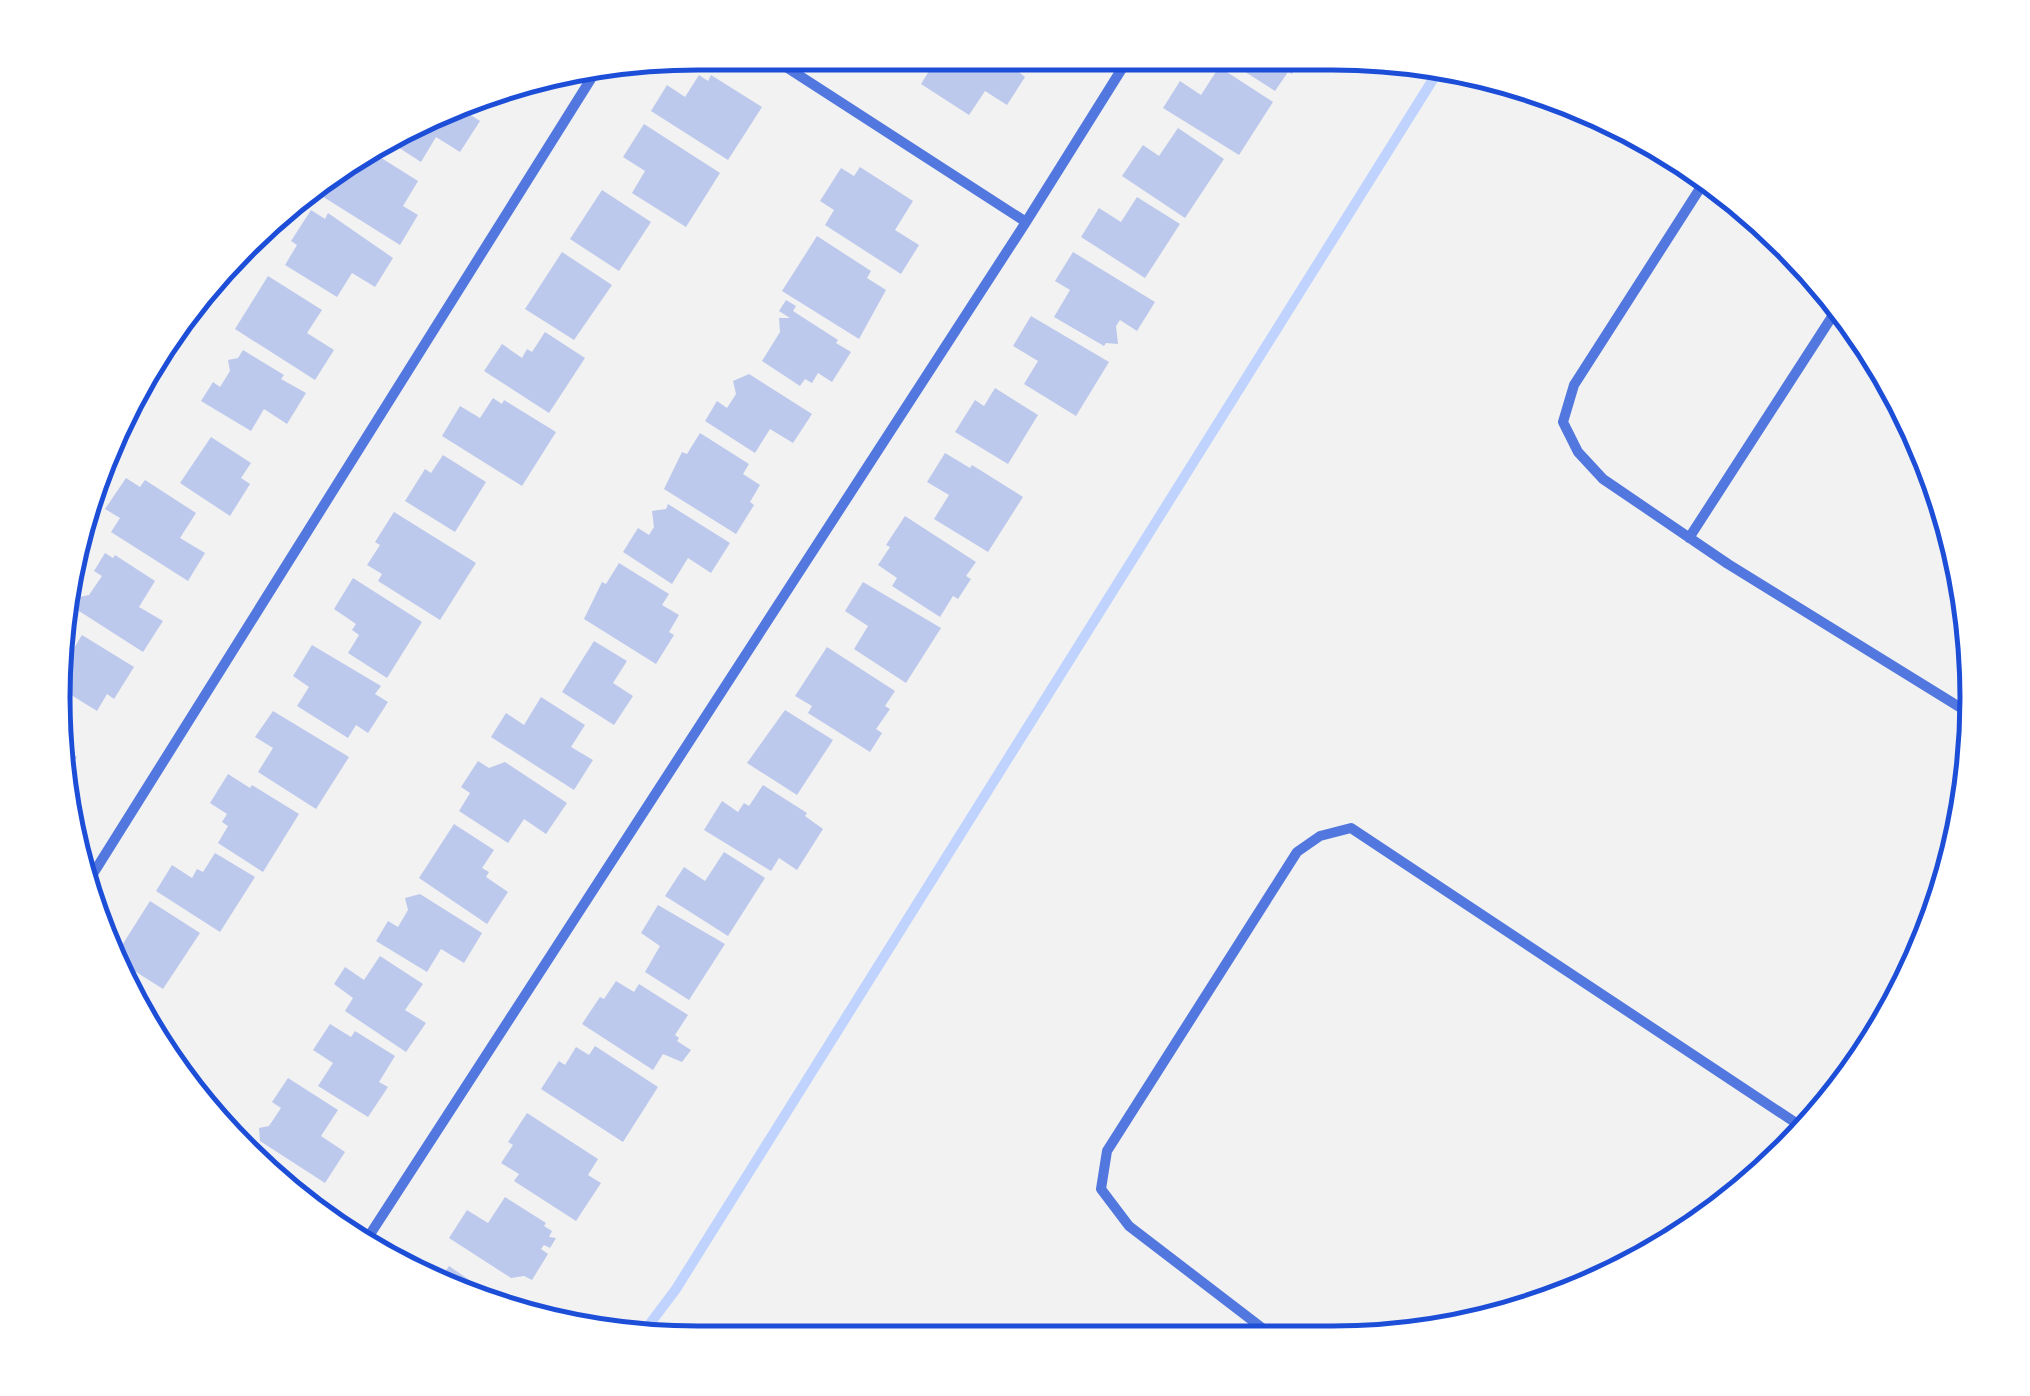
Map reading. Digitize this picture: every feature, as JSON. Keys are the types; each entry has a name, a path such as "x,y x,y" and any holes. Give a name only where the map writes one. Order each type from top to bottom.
{"street":[{"path":"791,70 1026,222"},
{"path":"371,1234 1122,70"},
{"path":"94,872 591,79"},
{"path":"1699,189 1574,385 1563,422 1578,452 1603,478 1690,538 1960,706"},
{"path":"1690,538 1831,318"},
{"path":"1260,1326 1129,1226 1101,1189 1107,1151 1297,852 1320,836 1351,828 1795,1122"}],"building":[{"path":"930,70 1016,70 1025,77 1007,105 985,91 969,115 921,84"},
{"path":"1217,70 1224,70 1273,102 1239,155 1163,108 1180,81 1201,95"},
{"path":"1242,70 1294,70 1292,74 1288,72 1275,91"},
{"path":"699,75 708,81 711,75 762,107 728,160 651,111 667,85 685,97"},
{"path":"469,114 480,121 460,152 436,137 421,162 398,147"},
{"path":"644,124 720,173 686,227 632,193 645,171 623,157"},
{"path":"1178,128 1224,159 1185,218 1122,176 1143,145 1159,156"},
{"path":"379,157 418,181 403,206 418,215 400,245 322,196"},
{"path":"860,167 913,201 895,230 919,245 901,274 825,225 834,210 820,201 841,168 854,176"},
{"path":"602,190 651,222 619,271 570,239"},
{"path":"1137,197 1180,224 1145,278 1081,237 1099,208 1121,222"},
{"path":"311,210 325,219 328,213 393,258 375,287 352,273 337,297 285,265 297,245 291,241"},
{"path":"817,236 871,271 867,278 886,290 859,339 782,291"},
{"path":"562,252 612,285 574,340 525,309"},
{"path":"1073,252 1155,302 1137,331 1120,320 1116,326 1118,344 1104,346 1054,317 1070,290 1055,281"},
{"path":"268,276 322,310 307,333 334,350 315,380 235,329"},
{"path":"786,300 796,306 793,311 851,352 832,382 818,373 812,383 805,379 800,386 762,361 780,332 779,318 790,318 779,311"},
{"path":"1031,316 1109,362 1076,416 1024,384 1038,361 1013,346"},
{"path":"545,332 585,358 549,413 484,371 502,344 522,358 527,349 532,352"},
{"path":"243,350 306,393 287,424 264,409 251,431 201,401 213,382 220,387 230,371 228,360 238,358"},
{"path":"749,374 812,414 793,443 770,429 755,453 705,421 717,401 727,408 736,394 733,381"},
{"path":"995,388 1038,415 1008,464 955,432 975,400 984,406"},
{"path":"493,398 502,404 504,400 556,432 522,486 442,436 460,406 480,418"},
{"path":"700,433 749,464 743,474 760,485 750,502 754,505 736,534 664,489 682,452 687,454"},
{"path":"211,437 251,463 241,478 250,484 230,516 180,483"},
{"path":"945,453 1023,497 988,552 934,519 949,495 927,482"},
{"path":"443,455 486,482 455,532 405,501 425,469 431,473"},
{"path":"126,478 140,487 145,480 196,513 180,538 205,553 188,581 111,532 120,518 105,509"},
{"path":"668,504 730,543 711,573 688,558 672,584 623,552 638,528 649,535 654,527 652,511 666,509"},
{"path":"394,512 476,563 440,620 378,581 382,574 367,565 380,545 375,542"},
{"path":"905,516 976,562 958,599 953,596 940,617 892,586 897,578 878,565"},
{"path":"105,553 113,558 115,555 155,581 139,607 163,621 143,652 79,611 79,597 89,595 102,576 94,571"},
{"path":"619,563 669,594 662,605 679,615 669,632 674,635 656,664 584,619 602,582 606,584"},
{"path":"353,578 422,622 387,678 348,653 359,635 352,630 356,624 334,609"},
{"path":"863,582 941,628 906,683 854,649 868,626 845,611"},
{"path":"82,635 134,667 114,699 107,694 97,711 70,694 71,652"},
{"path":"594,641 627,661 613,683 633,696 614,725 562,692"},
{"path":"312,645 381,686 375,694 388,702 368,733 356,725 348,738 297,706 309,687 293,676"},
{"path":"827,647 895,691 885,706 890,709 876,729 882,733 870,752 808,713 812,706 795,696"},
{"path":"541,697 585,725 571,747 593,760 574,790 491,737 506,713 524,725"},
{"path":"785,710 833,740 797,795 747,763"},
{"path":"273,711 349,757 316,809 258,772 273,748 255,737"},
{"path":"478,761 489,768 505,762 567,803 546,834 524,819 508,843 459,811 470,793 461,787"},
{"path":"228,774 299,814 263,872 218,843 228,826 222,822 227,814 210,803"},
{"path":"763,785 807,813 805,816 823,829 797,870 779,858 771,871 704,830 722,801 738,812 744,803 749,806"},
{"path":"454,824 494,850 482,868 489,872 486,877 508,892 487,924 419,878"},
{"path":"724,852 765,878 728,936 665,896 684,867 705,881"},
{"path":"215,853 255,877 220,932 156,891 172,865 192,878 197,869 203,872"},
{"path":"420,894 482,933 464,963 441,949 427,972 376,941 388,921 398,927 408,910 405,898"},
{"path":"150,901 200,933 163,989 132,969 122,946"},
{"path":"658,905 725,944 689,1000 645,972 660,946 641,933"},
{"path":"380,956 423,984 405,1010 426,1023 406,1052 345,1011 353,998 334,984 345,967 364,980"},
{"path":"616,981 634,992 639,984 688,1015 675,1035 677,1041 691,1050 682,1062 663,1054 653,1070 582,1024"},
{"path":"330,1024 351,1037 355,1031 395,1056 379,1082 388,1087 368,1117 318,1086 333,1063 313,1050"},
{"path":"595,1046 658,1087 623,1142 541,1089 559,1061 565,1065 576,1047 589,1055"},
{"path":"288,1078 338,1110 321,1136 345,1152 325,1183 260,1141 259,1128 269,1126 281,1108 272,1102"},
{"path":"527,1113 598,1159 588,1175 601,1183 576,1221 514,1181 519,1174 501,1163 513,1145 508,1142"},
{"path":"505,1197 546,1223 544,1226 552,1231 549,1237 556,1238 550,1248 544,1245 541,1249 548,1254 532,1280 524,1276 511,1278 449,1238 467,1210 488,1223"},
{"path":"449,1266 478,1286 458,1278 445,1272"}],"waterway":[{"path":"650,1324 676,1289 1434,78"}]}
